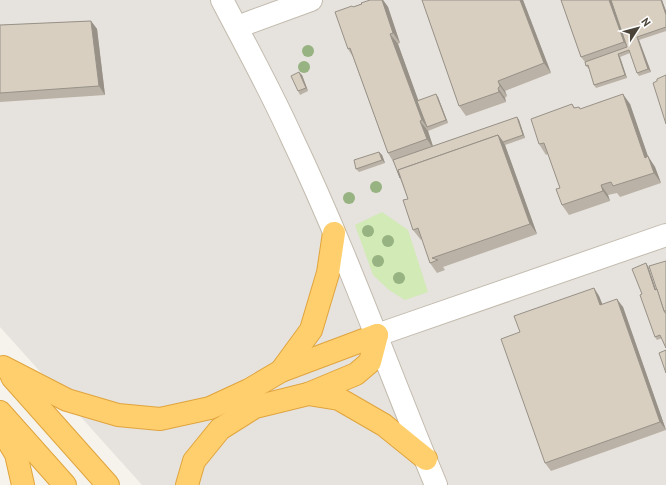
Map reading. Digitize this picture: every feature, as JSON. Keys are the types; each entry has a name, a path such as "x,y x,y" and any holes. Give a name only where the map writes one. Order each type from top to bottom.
{"highway":[{"path":"281,371 311,330 328,274 334,233"},
{"path":"2,365 67,400 118,415 160,419 210,408 249,390 281,371 377,335"},
{"path":"187,485 194,461 220,429 255,407 308,394 356,374 370,362 377,335"},
{"path":"2,365 108,485"},
{"path":"308,394 339,399 384,425 426,459"},
{"path":"0,412 65,485"},
{"path":"0,428 16,454 23,485"}],"street":[{"path":"222,0 292,138 334,233 377,335 436,485"},
{"path":"236,28 311,0"},
{"path":"377,335 666,235"}],"shaded area":[{"path":"0,0 666,0 666,485 142,485 0,327"}],"green space":[{"path":"382,212 408,230 428,292 405,300 389,290 373,275 355,225"}],"building":[{"path":"370,0 382,0 393,33 390,34 422,120 420,121 427,139 388,153 350,48 348,49 335,12"},
{"path":"422,0 520,0 544,63 498,81 500,86 498,88 499,92 459,106"},
{"path":"561,0 609,0 624,42 581,57"},
{"path":"611,0 661,0 666,15 666,27 637,37 648,69 637,73 629,50 618,54 625,75 594,85 588,65 586,66 585,62 627,47"},
{"path":"91,21 99,86 0,93 0,25"},
{"path":"299,72 306,88 298,91 291,76"},
{"path":"666,75 666,124 653,83 657,81 657,79"},
{"path":"436,94 446,120 427,127 417,101"},
{"path":"623,94 645,158 648,156 654,173 613,186 611,182 601,185 603,191 562,205 556,189 560,188 544,143 539,144 531,119 572,104 574,108 579,107 580,109"},
{"path":"517,117 523,135 503,142 498,135 398,170 400,178 393,160"},
{"path":"498,135 530,224 432,258 438,260 430,263 418,228 413,230 403,200 408,199 398,170"},
{"path":"379,152 382,160 356,169 354,160"},
{"path":"666,261 666,311 664,311 649,266"},
{"path":"646,263 655,290 657,289 666,314 666,348 660,335 655,337 640,295 642,294 632,269"},
{"path":"594,288 600,305 617,299 660,422 545,463 501,339 520,332 514,316"},
{"path":"666,350 666,373 659,353"}]}
